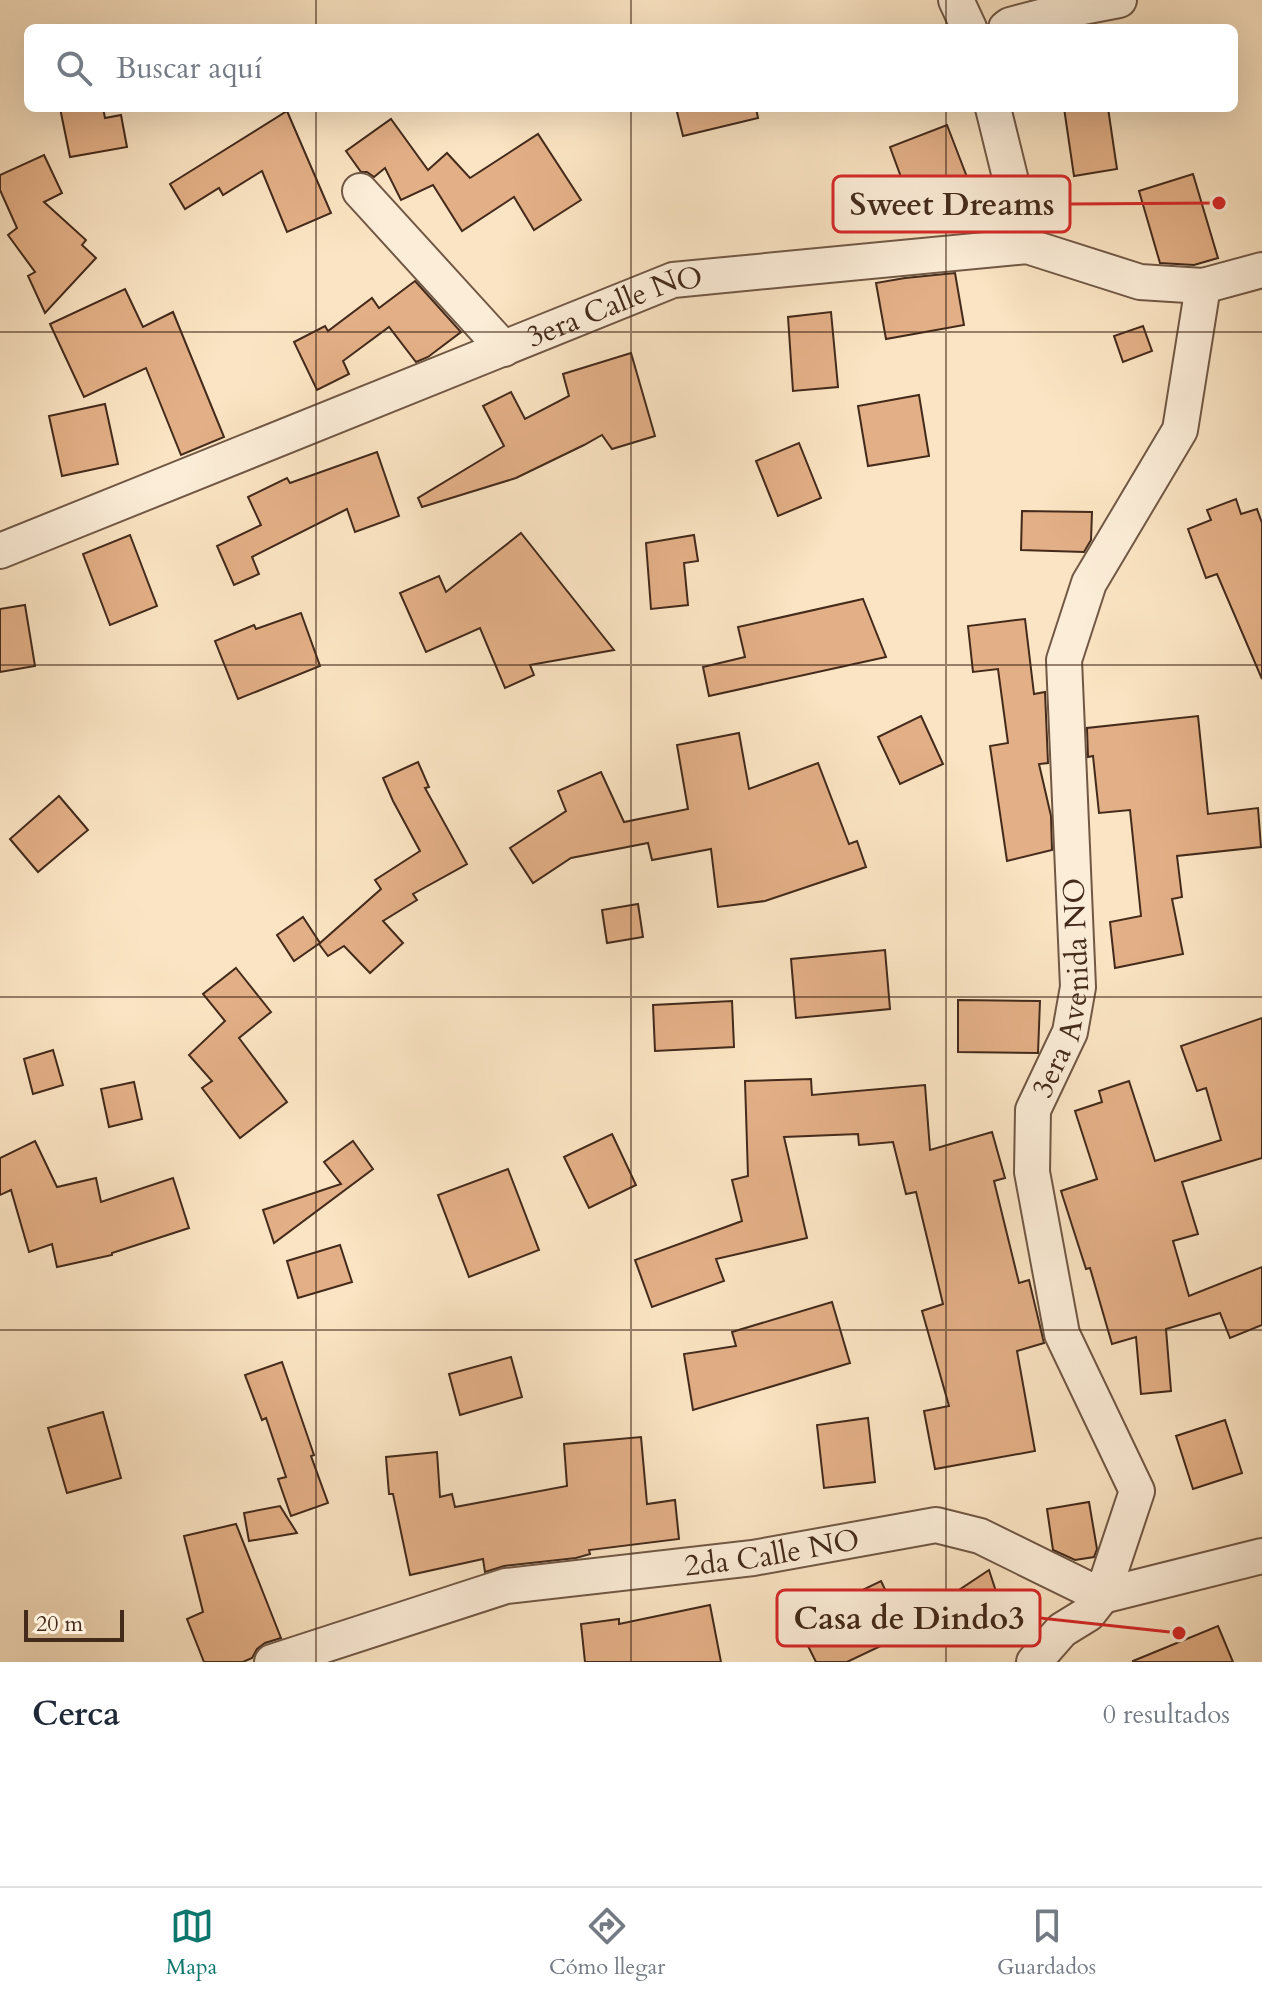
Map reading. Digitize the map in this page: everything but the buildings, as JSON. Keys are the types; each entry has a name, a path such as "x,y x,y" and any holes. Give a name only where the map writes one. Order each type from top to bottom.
{"street":[{"path":"956,0 967,24"},
{"path":"1014,24 1119,0"},
{"path":"994,112 1027,246"},
{"path":"360,191 504,349"},
{"name":"3era Calle NO","path":"0,551 673,280 1027,246 1140,282 1203,286 1262,270"},
{"name":"3era Avenida NO","path":"1034,1662 1062,1630 1088,1614 1102,1596 1137,1491 1062,1334 1032,1172 1033,1110 1070,1032 1078,987 1064,660 1089,583 1180,430 1203,286"},
{"name":"2da Calle NO","path":"272,1662 506,1586 753,1558 936,1525 980,1536 1102,1596"},
{"path":"1102,1596 1262,1556"}],"place":[{"name":"Sweet Dreams","path":"1219,203"},
{"name":"Casa de Dindo3","path":"1179,1633"}]}
